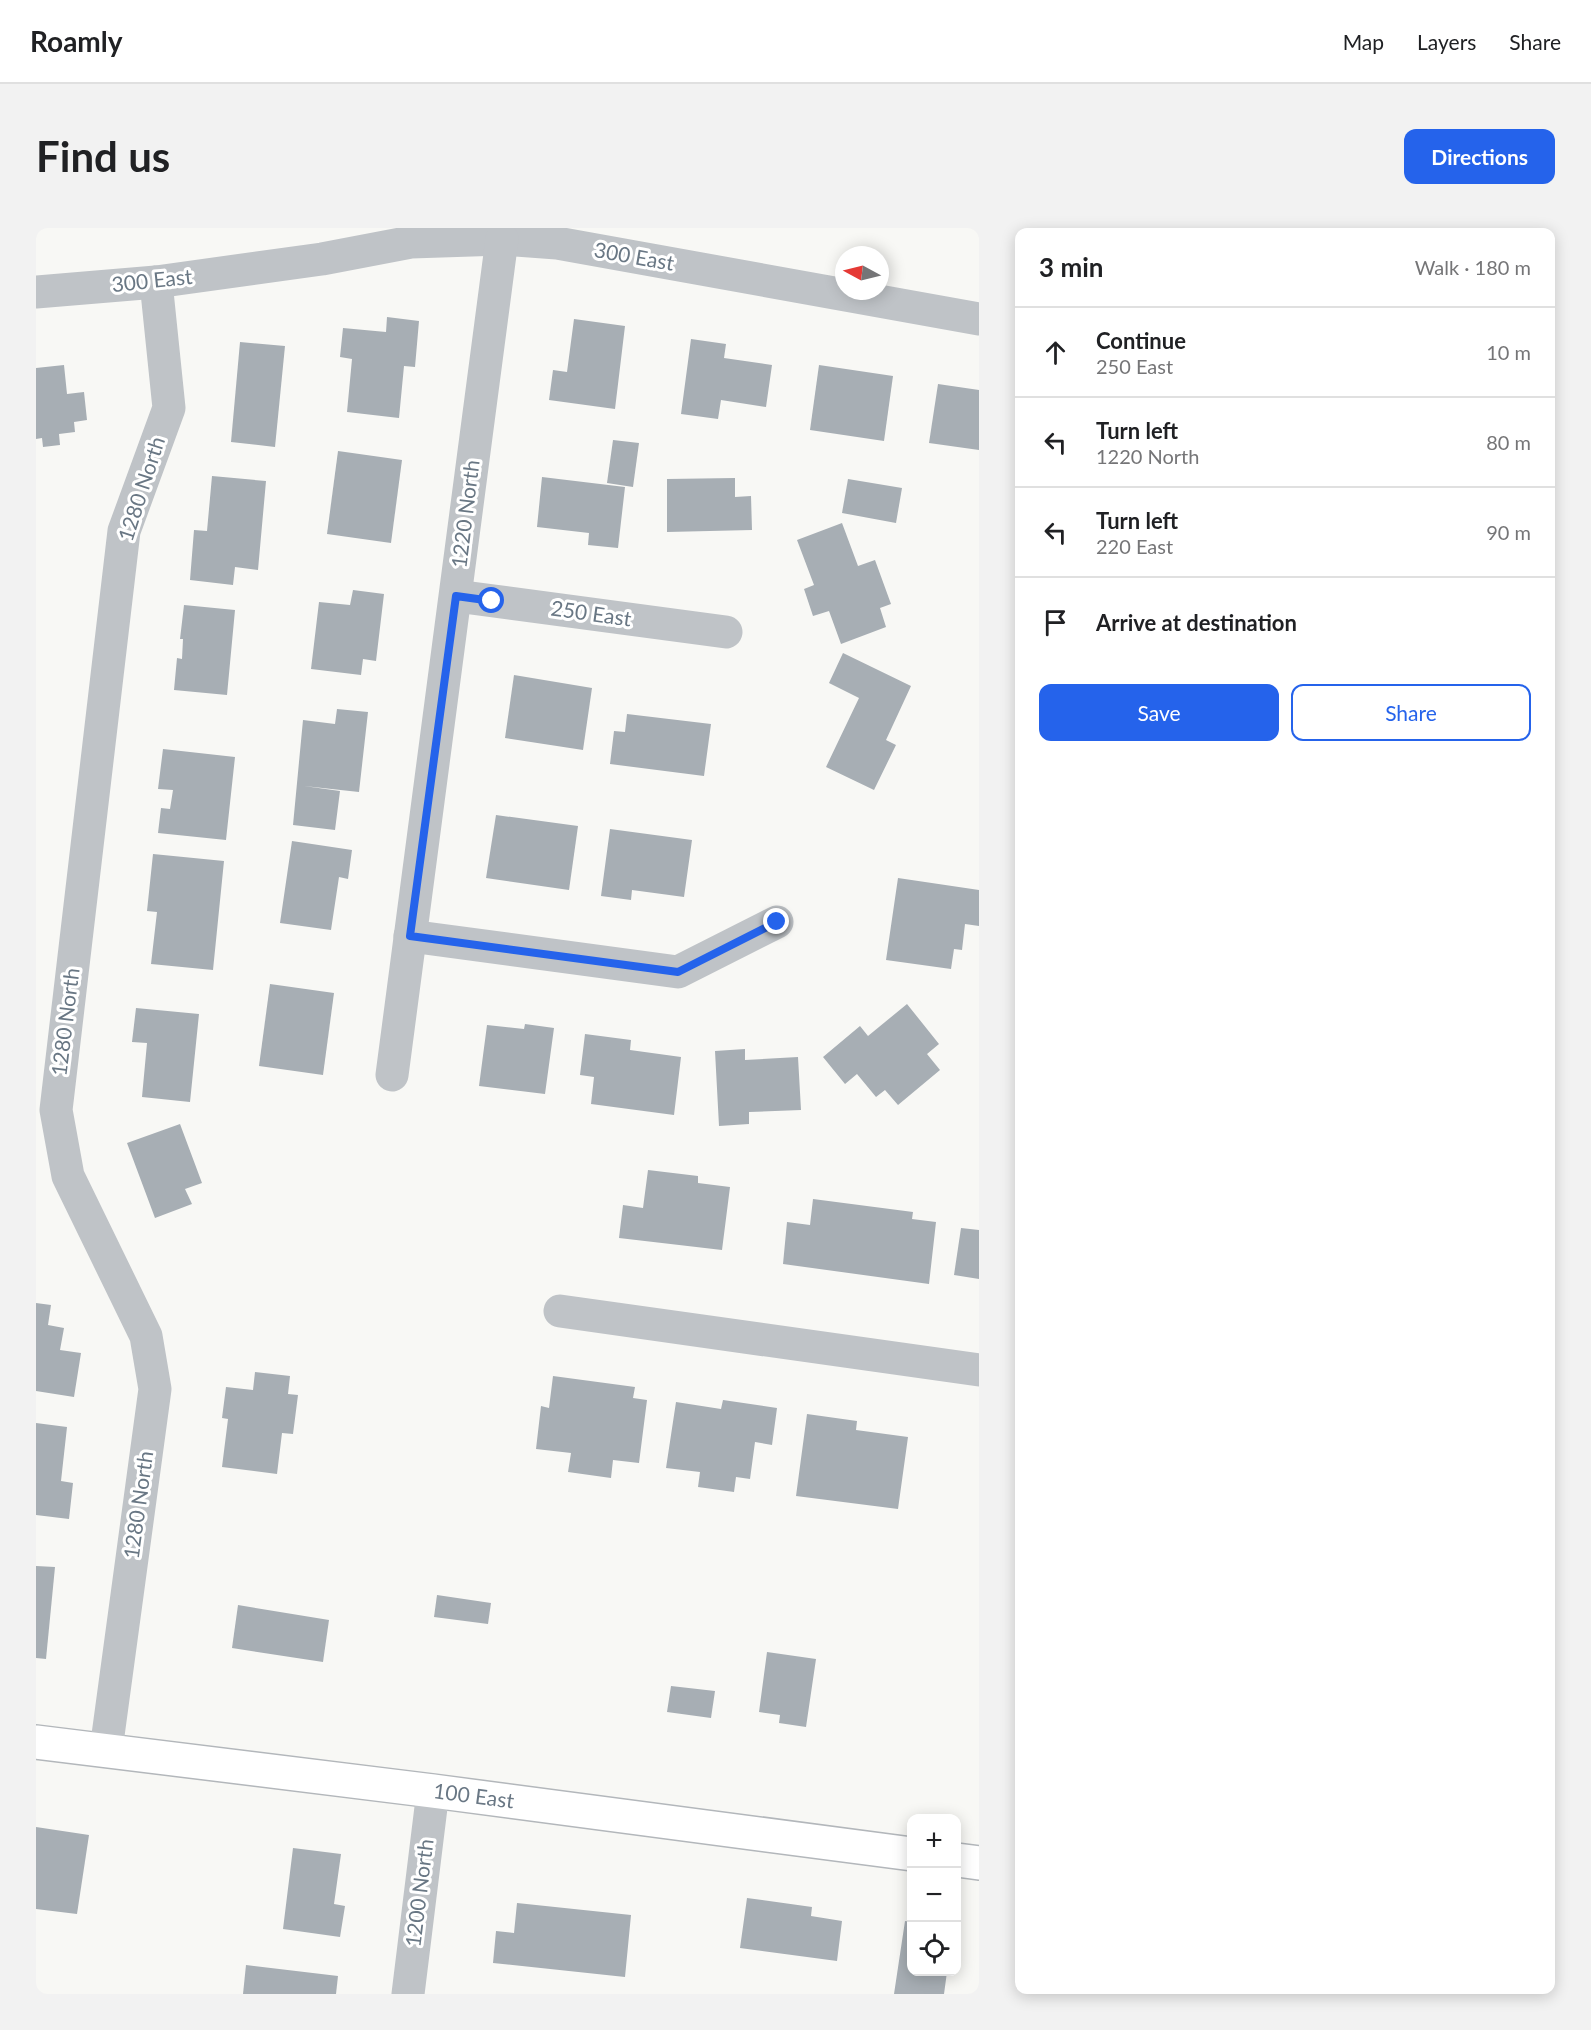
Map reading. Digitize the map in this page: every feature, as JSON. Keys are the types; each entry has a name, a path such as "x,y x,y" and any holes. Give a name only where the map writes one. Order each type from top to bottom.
{"main road":[{"name":"100 East","path":"36,1742 907,1853"},
{"path":"961,1861 979,1863"}],"street":[{"name":"300 East","path":"36,292 156,282 322,259 411,242 502,239 557,243 979,319"},
{"name":"1220 North","path":"392,1075 502,239"},
{"name":"1280 North","path":"106,1750 155,1389 146,1336 68,1176 56,1110 124,531 169,408 156,282"},
{"name":"250 East","path":"456,596 726,632"},
{"path":"410,936 678,972 777,922"},
{"path":"560,1311 979,1370"},
{"name":"1200 North","path":"408,1994 433,1791"}],"building":[{"path":"387,317 419,321 415,367 404,366 399,418 347,412 352,359 340,357 343,328 386,332"},
{"path":"574,319 625,326 615,409 549,400 553,370 567,372"},
{"path":"691,339 726,344 724,358 772,365 766,407 721,400 718,419 681,414"},
{"path":"240,342 285,346 275,447 231,442"},
{"path":"64,365 67,394 84,392 87,420 74,422 75,432 59,434 60,445 43,447 42,438 36,439 36,368"},
{"path":"819,365 893,376 884,441 810,430"},
{"path":"938,384 979,390 979,450 929,443"},
{"path":"613,440 639,443 633,487 607,483"},
{"path":"338,451 402,460 391,543 327,534"},
{"path":"212,476 266,481 258,570 235,567 233,585 190,580 194,530 207,531"},
{"path":"542,477 625,487 618,548 588,545 589,533 537,527"},
{"path":"735,478 735,497 751,496 752,530 667,532 667,479"},
{"path":"848,479 902,488 896,523 842,513"},
{"path":"842,523 858,566 875,560 891,604 880,608 886,627 841,644 829,611 813,616 804,589 814,585 797,540"},
{"path":"353,590 384,594 376,661 363,659 361,675 311,669 319,602 350,605"},
{"path":"184,605 235,610 227,695 174,690 177,658 182,659 183,639 180,639"},
{"path":"843,653 911,686 886,740 896,745 874,790 826,767 859,698 829,683"},
{"path":"514,675 592,688 583,750 505,738"},
{"path":"337,709 368,712 359,792 304,786 340,791 335,830 293,825 303,720 335,724"},
{"path":"627,714 711,724 704,776 610,764 614,731 625,732"},
{"path":"163,749 235,757 226,840 158,833 161,808 170,809 173,790 158,789"},
{"path":"496,815 578,826 569,890 486,878"},
{"path":"610,829 692,840 684,897 632,890 631,900 601,896"},
{"path":"292,841 352,850 348,879 339,877 331,930 280,923"},
{"path":"153,854 224,861 213,970 151,964 157,912 147,911"},
{"path":"898,878 979,890 979,926 965,924 962,950 954,949 951,969 886,960"},
{"path":"270,984 334,993 323,1075 259,1066"},
{"path":"907,1004 939,1044 927,1054 940,1070 898,1105 885,1090 876,1097 857,1074 845,1084 823,1057 860,1026 868,1036"},
{"path":"136,1008 199,1014 190,1102 142,1097 147,1043 132,1042"},
{"path":"525,1024 554,1028 545,1094 479,1086 487,1025 524,1029"},
{"path":"585,1034 631,1040 630,1050 681,1057 674,1115 591,1104 594,1077 580,1075"},
{"path":"745,1049 745,1060 798,1057 801,1110 749,1112 749,1124 719,1126 715,1051"},
{"path":"180,1124 202,1183 185,1189 192,1204 155,1218 127,1143"},
{"path":"648,1170 698,1176 698,1183 730,1187 722,1250 619,1238 623,1205 643,1208"},
{"path":"813,1199 913,1212 912,1219 936,1222 929,1284 783,1264 787,1222 810,1225"},
{"path":"961,1228 979,1230 979,1279 954,1275"},
{"path":"36,1303 51,1305 48,1325 64,1328 60,1350 81,1353 74,1397 36,1391"},
{"path":"255,1372 290,1376 288,1394 298,1395 293,1434 282,1433 277,1474 222,1467 228,1419 222,1418 226,1387 253,1390"},
{"path":"553,1376 635,1387 633,1398 647,1400 639,1463 613,1460 611,1478 568,1472 571,1453 536,1449 541,1406 549,1408"},
{"path":"723,1400 777,1408 772,1445 755,1442 750,1479 736,1477 734,1492 698,1487 700,1472 666,1468 676,1402 721,1409"},
{"path":"807,1414 857,1421 856,1430 908,1437 898,1509 796,1496"},
{"path":"36,1423 67,1427 61,1481 73,1483 69,1519 36,1515"},
{"path":"36,1566 55,1567 46,1659 36,1658"},
{"path":"437,1595 491,1603 488,1624 434,1617"},
{"path":"238,1605 329,1620 323,1662 232,1648"},
{"path":"767,1652 816,1659 806,1727 779,1723 780,1715 759,1712"},
{"path":"671,1686 715,1691 711,1718 667,1712"},
{"path":"36,1827 89,1835 77,1914 36,1909"},
{"path":"293,1848 341,1854 334,1904 345,1906 340,1937 283,1929"},
{"path":"747,1898 812,1907 811,1916 842,1921 837,1961 740,1948"},
{"path":"517,1903 631,1915 625,1977 493,1963 496,1931 514,1933"},
{"path":"905,1921 907,1921 907,1976 946,1976 944,1994 894,1994"},
{"path":"246,1965 338,1976 336,1994 243,1994"}],"route":[{"path":"492,601 456,596 410,936 678,972 777,922"}]}
